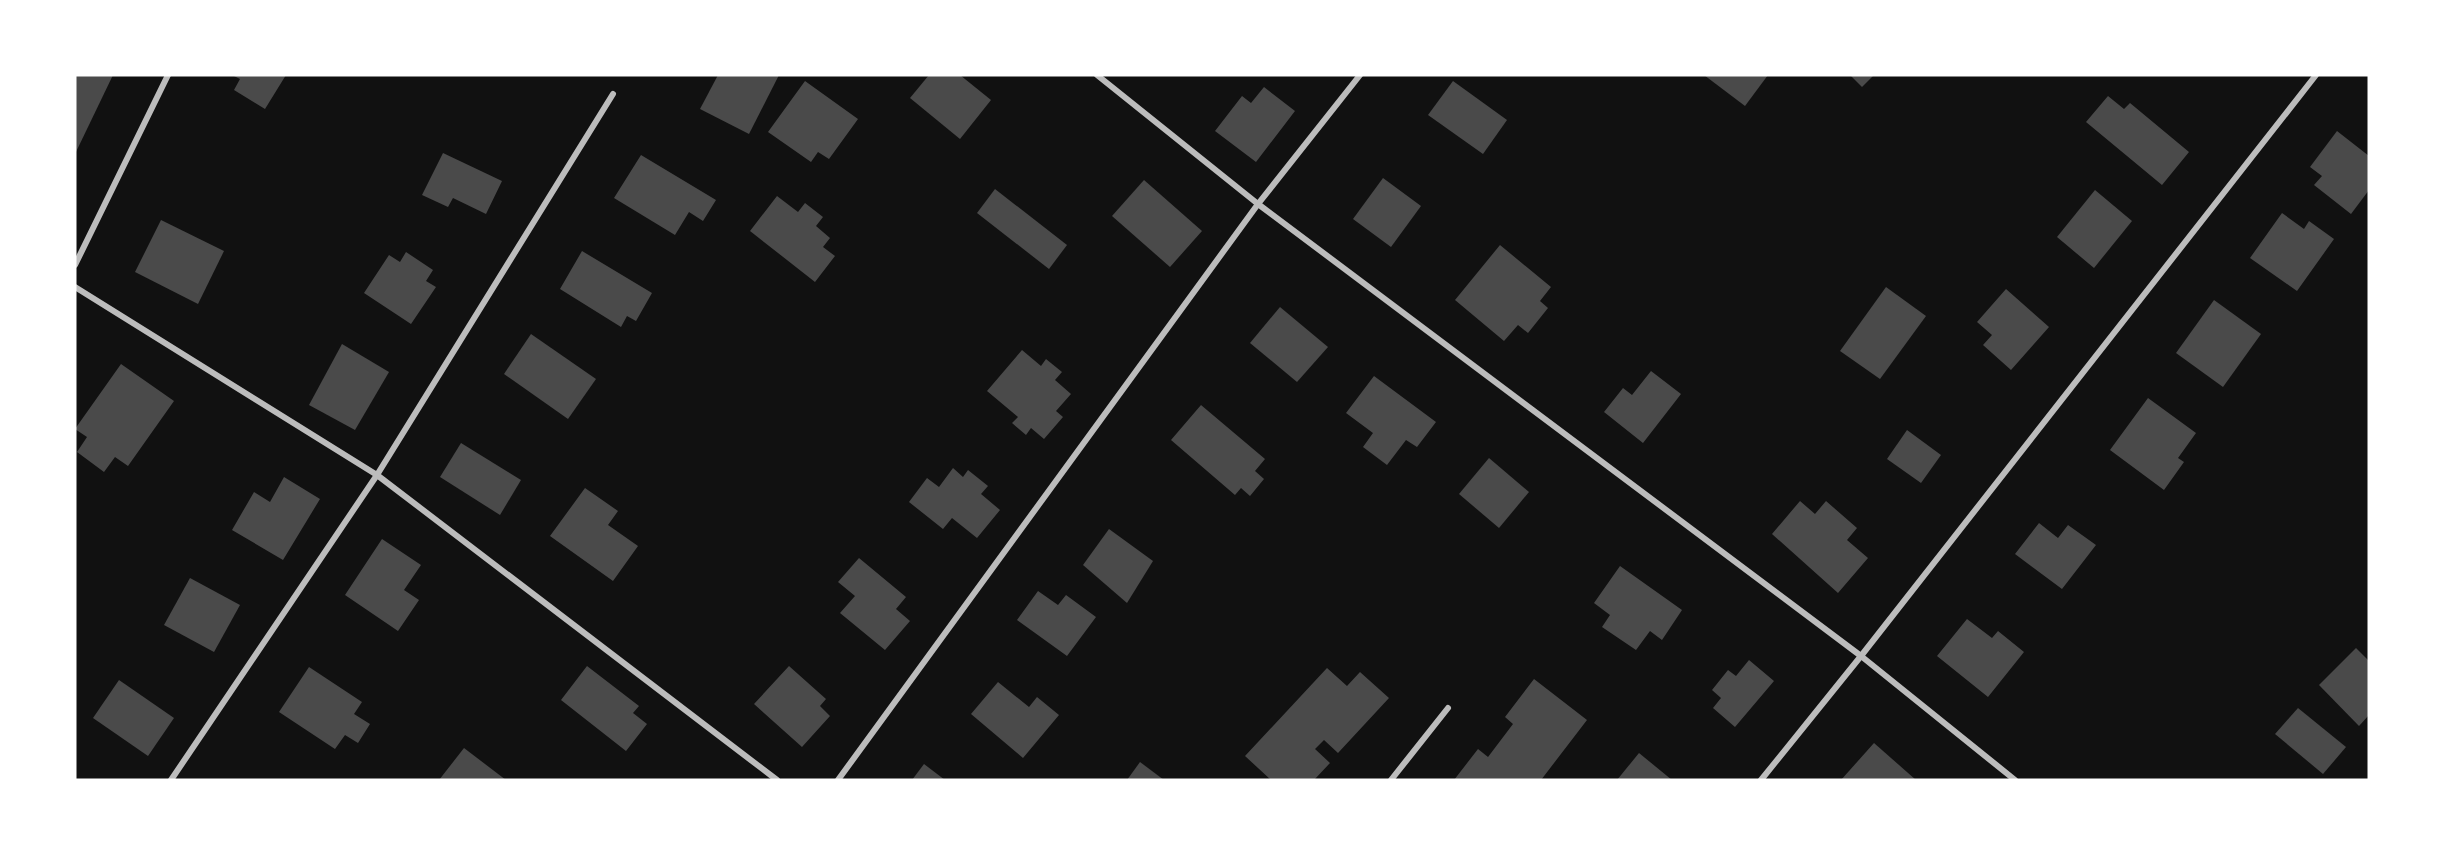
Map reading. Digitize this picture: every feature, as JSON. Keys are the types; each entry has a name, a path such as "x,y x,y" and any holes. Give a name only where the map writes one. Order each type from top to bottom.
{"street":[{"path":"75,265 168,75"},
{"path":"1097,75 1258,204 1861,656 2015,780"},
{"path":"838,780 1258,204 1360,75"},
{"path":"1761,780 1861,656 2316,75"},
{"path":"171,780 377,475 613,94"},
{"path":"75,287 377,475 777,780"},
{"path":"1391,780 1448,708"}],"building":[{"path":"75,75 113,75 75,154"},
{"path":"232,75 286,75 265,109 234,90 240,79"},
{"path":"718,75 779,75 749,134 700,109"},
{"path":"929,75 960,75 991,100 960,139 910,98"},
{"path":"1704,75 1768,75 1745,106"},
{"path":"1850,75 1874,75 1862,87"},
{"path":"805,81 858,119 829,159 818,152 811,162 768,132"},
{"path":"1453,81 1507,120 1483,154 1428,115"},
{"path":"1264,87 1295,111 1256,162 1215,131 1242,96 1251,103"},
{"path":"2108,96 2124,109 2130,103 2189,152 2162,185 2086,122"},
{"path":"2337,131 2369,156 2369,190 2351,214 2314,185 2322,176 2310,167"},
{"path":"443,153 502,181 486,214 453,198 448,207 422,195"},
{"path":"641,155 716,200 703,221 689,212 675,235 614,198"},
{"path":"1383,178 1421,206 1391,247 1353,219"},
{"path":"1144,180 1202,231 1170,267 1112,216"},
{"path":"995,189 1067,245 1049,269 977,213"},
{"path":"2095,190 2132,221 2094,268 2057,237"},
{"path":"777,196 798,212 805,203 823,217 816,226 830,238 823,247 835,256 815,282 750,231"},
{"path":"2282,213 2304,229 2309,221 2334,239 2297,291 2250,258"},
{"path":"161,220 224,251 198,304 135,272"},
{"path":"1500,245 1551,287 1540,301 1548,308 1528,333 1518,325 1504,341 1455,300"},
{"path":"582,251 652,293 636,321 627,316 621,327 560,289"},
{"path":"406,252 433,270 426,281 436,287 411,324 364,293 389,255 400,262"},
{"path":"1886,287 1926,316 1880,379 1840,351"},
{"path":"2006,289 2049,327 2011,370 1983,345 1992,335 1977,322"},
{"path":"2214,300 2261,334 2223,387 2176,353"},
{"path":"1280,307 1328,347 1297,382 1250,343"},
{"path":"531,334 596,379 568,419 504,374"},
{"path":"342,344 389,372 355,430 309,405"},
{"path":"1022,350 1041,366 1046,359 1062,372 1055,380 1071,394 1056,411 1063,417 1044,439 1031,428 1026,435 1012,423 1018,417 987,391"},
{"path":"121,364 174,401 128,466 115,457 104,472 77,452 87,437 75,429"},
{"path":"1651,371 1681,394 1643,443 1604,412 1623,388 1632,395"},
{"path":"1374,376 1436,422 1417,447 1406,440 1387,465 1363,447 1373,433 1346,413"},
{"path":"2148,398 2196,433 2178,458 2184,462 2164,490 2110,450"},
{"path":"1201,405 1265,459 1255,471 1264,479 1250,496 1241,488 1235,495 1171,440"},
{"path":"1907,430 1941,455 1921,483 1887,459"},
{"path":"461,443 521,480 500,515 440,477"},
{"path":"1489,458 1529,492 1499,528 1459,494"},
{"path":"953,468 963,477 968,470 988,486 981,494 1000,510 977,538 952,518 943,529 909,502 927,478 939,487"},
{"path":"284,477 320,499 283,560 232,530 254,492 270,502"},
{"path":"585,488 618,511 608,525 638,546 613,581 550,536"},
{"path":"1800,501 1815,514 1826,501 1857,528 1847,540 1868,558 1838,593 1772,534"},
{"path":"2039,523 2058,538 2068,525 2096,545 2062,589 2015,554"},
{"path":"1109,529 1153,561 1127,603 1083,565"},
{"path":"382,539 421,565 404,590 419,600 398,631 345,595"},
{"path":"859,558 906,597 896,609 910,621 885,650 840,613 855,596 838,582"},
{"path":"1620,566 1682,610 1662,640 1650,631 1636,650 1602,627 1610,615 1594,603"},
{"path":"190,578 240,605 214,652 164,625"},
{"path":"1038,591 1058,605 1066,595 1096,617 1067,656 1017,620"},
{"path":"1967,619 1992,638 1998,631 2024,652 1988,697 1937,656"},
{"path":"2356,648 2369,661 2369,715 2359,726 2319,685"},
{"path":"1749,660 1774,681 1735,727 1713,708 1721,698 1712,690 1728,670 1736,676"},
{"path":"587,666 639,706 633,713 647,724 626,751 561,700"},
{"path":"789,666 826,699 820,706 830,716 802,747 754,704"},
{"path":"309,667 362,702 354,714 370,724 358,743 345,735 335,749 279,712"},
{"path":"1327,668 1347,686 1360,672 1389,698 1338,753 1324,740 1315,749 1330,763 1314,780 1271,780 1245,756"},
{"path":"1534,679 1587,720 1541,780 1454,780 1478,749 1488,757 1513,724 1505,717"},
{"path":"119,680 174,718 148,756 93,718"},
{"path":"998,682 1029,707 1037,697 1059,715 1023,758 971,714"},
{"path":"2298,708 2346,747 2323,774 2275,734"},
{"path":"1874,743 1916,780 1841,780"},
{"path":"464,748 506,780 439,780"},
{"path":"1639,753 1672,780 1617,780"},
{"path":"1140,762 1164,780 1127,780"},
{"path":"924,764 945,780 912,780"}]}
